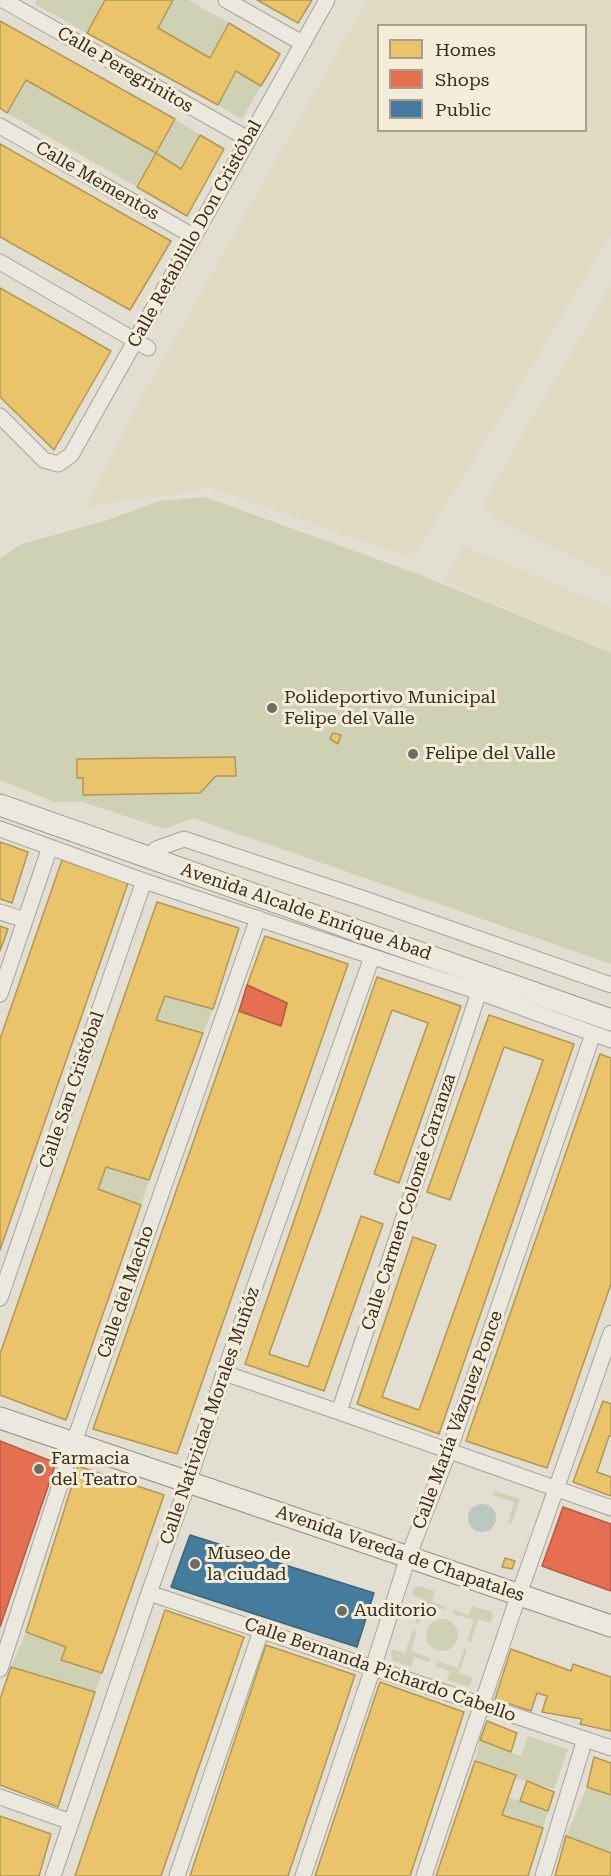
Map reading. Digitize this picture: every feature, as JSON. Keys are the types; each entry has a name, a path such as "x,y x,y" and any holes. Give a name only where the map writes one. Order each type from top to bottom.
{"main road":[{"name":"Avenida Alcalde Enrique Abad","path":"0,795 246,878 399,935 611,1008"},
{"name":"Avenida Alcalde Enrique Abad","path":"0,805 611,1020"},
{"name":"Avenida Vereda de Chapatales","path":"0,1418 611,1626"}],"street":[{"name":"Calle Peregrinitos","path":"3,0 248,140"},
{"path":"226,0 302,43"},
{"name":"Calle Retablillo Don Cristóbal","path":"0,416 44,460 58,464 71,455 141,344 194,236 327,0"},
{"name":"Calle Mementos","path":"0,126 194,236"},
{"path":"0,262 141,344"},
{"path":"0,829 144,881 478,992 611,1040"},
{"name":"Avenida Alcalde Enrique Abad","path":"156,849 184,839 611,985"},
{"path":"0,994 50,847"},
{"name":"Calle San Cristóbal","path":"0,1298 144,881"},
{"path":"0,912 25,920"},
{"name":"Calle del Macho","path":"0,1669 74,1442 258,918"},
{"name":"Calle Natividad Morales Muñóz","path":"53,1876 224,1373 372,957"},
{"name":"Calle Carmen Colomé Carranza","path":"339,1412 478,992"},
{"name":"Calle María Vázquez Ponce","path":"303,1876 408,1557 449,1451 593,1034"},
{"path":"424,1876 519,1594 611,1333"},
{"path":"224,1373 611,1508"},
{"name":"Calle Bernanda Pichardo Cabello","path":"148,1593 611,1748"},
{"path":"177,1876 261,1630"},
{"path":"543,1876 585,1740"},
{"path":"0,1797 71,1822"}],"shaded area":[{"path":"367,0 611,0 611,234 412,558 210,488 86,507 139,402"},
{"path":"611,285 611,576 496,520 482,504"},
{"path":"464,546 611,607 611,653 443,581"},
{"path":"482,1504 492,1508 496,1518 492,1528 482,1532 472,1528 468,1518 472,1508"}],"green space":[{"path":"37,0 105,0 87,33 35,4"},
{"path":"173,0 188,0 229,23 210,58 158,28"},
{"path":"236,71 261,86 242,119 218,105"},
{"path":"26,80 156,153 175,119 200,135 181,169 156,154 137,187 7,113"},
{"name":"Polideportivo Municipal Felipe del Valle","path":"205,497 415,573 611,653 611,964 193,818 165,829 82,802 54,802 0,780 0,558 22,544 108,520 159,501"},
{"path":"165,996 213,1009 203,1033 156,1020"},
{"path":"106,1167 149,1180 141,1205 98,1189"},
{"path":"495,1491 520,1499 512,1523 508,1522 514,1502 493,1495"},
{"path":"419,1586 435,1591 432,1602 446,1607 445,1610 426,1604 419,1624 415,1623 423,1599 412,1595 414,1588"},
{"path":"472,1606 492,1612 493,1616 491,1623 478,1619 471,1642 467,1641 474,1620 453,1614 454,1610 469,1615"},
{"path":"442,1619 454,1623 458,1635 454,1647 442,1651 430,1647 426,1635 430,1623"},
{"path":"413,1630 417,1631 411,1651 430,1658 429,1662 414,1657 411,1667 393,1661 391,1654 392,1649 405,1653"},
{"path":"26,1632 66,1647 61,1660 102,1673 95,1692 11,1667"},
{"path":"464,1649 467,1649 459,1673 473,1678 469,1687 447,1680 450,1671 436,1666 437,1661 458,1668"},
{"path":"528,1736 568,1749 554,1789 515,1778 515,1775 475,1761 480,1740 521,1756"},
{"path":"587,1787 611,1795 611,1853 566,1836"},
{"path":"508,1797 548,1811 543,1828 502,1815"}],"building: Homes":[{"path":"105,0 173,0 158,28 210,58 229,23 280,54 261,86 236,71 218,105 87,33"},
{"path":"257,0 312,0 298,23"},
{"path":"0,21 175,119 156,153 26,80 7,113 0,108"},
{"path":"200,135 224,149 187,216 137,187 156,153 181,169"},
{"path":"0,144 171,241 130,310 0,237"},
{"path":"0,288 111,351 54,450 0,397"},
{"path":"333,733 341,735 338,744 330,739"},
{"path":"235,757 236,776 216,776 200,793 83,795 83,778 77,778 77,759"},
{"path":"0,842 28,852 12,903 0,899"},
{"path":"62,860 128,883 0,1250 0,1039"},
{"path":"157,902 239,928 213,1009 165,996 156,1020 203,1033 149,1180 106,1167 98,1189 141,1205 66,1420 0,1395 0,1354"},
{"path":"0,926 8,929 0,951"},
{"path":"265,936 348,964 177,1454 93,1429 239,1011 281,1026 287,1003 247,985"},
{"path":"377,977 461,1006 399,1183 374,1174 428,1023 392,1010 269,1354 308,1367 361,1216 383,1224 324,1391 245,1364"},
{"path":"489,1015 574,1044 439,1434 357,1404 413,1237 436,1245 382,1397 419,1410 543,1060 504,1047 450,1200 427,1192"},
{"path":"600,1054 611,1058 611,1284 547,1468 466,1441"},
{"path":"603,1401 611,1404 611,1436 609,1436 597,1472 611,1477 611,1496 573,1482"},
{"path":"78,1466 164,1495 102,1673 61,1660 66,1647 26,1632"},
{"path":"505,1558 515,1561 512,1569 502,1567"},
{"path":"165,1610 244,1637 161,1876 75,1876"},
{"path":"266,1645 355,1675 288,1876 190,1876"},
{"path":"511,1649 571,1671 573,1664 611,1677 611,1731 580,1724 582,1719 542,1712 547,1696 537,1693 531,1711 495,1699"},
{"path":"11,1667 95,1692 58,1807 0,1785 0,1699"},
{"path":"380,1682 464,1712 410,1876 315,1876"},
{"path":"487,1721 517,1733 511,1752 480,1740"},
{"path":"594,1757 611,1763 611,1795 587,1787"},
{"path":"475,1761 516,1775 502,1815 543,1828 528,1876 436,1876"},
{"path":"527,1781 554,1792 548,1811 520,1801"},
{"path":"0,1816 51,1834 39,1876 0,1876"},
{"path":"566,1836 611,1853 611,1876 555,1876"}],"building: Shops":[{"path":"247,985 287,1003 281,1026 239,1011"},
{"path":"0,1441 56,1463 0,1627"},
{"path":"563,1507 611,1524 611,1591 542,1566"}],"building: Public":[{"path":"190,1535 374,1593 357,1647 171,1587"}],"place":[{"name":"Polideportivo Municipal Felipe del Valle","path":"272,708"},
{"name":"Felipe del Valle","path":"413,754"},
{"name":"Farmacia del Teatro","path":"39,1469"},
{"name":"Museo de la ciudad","path":"195,1564"},
{"name":"Auditorio","path":"342,1611"}]}
